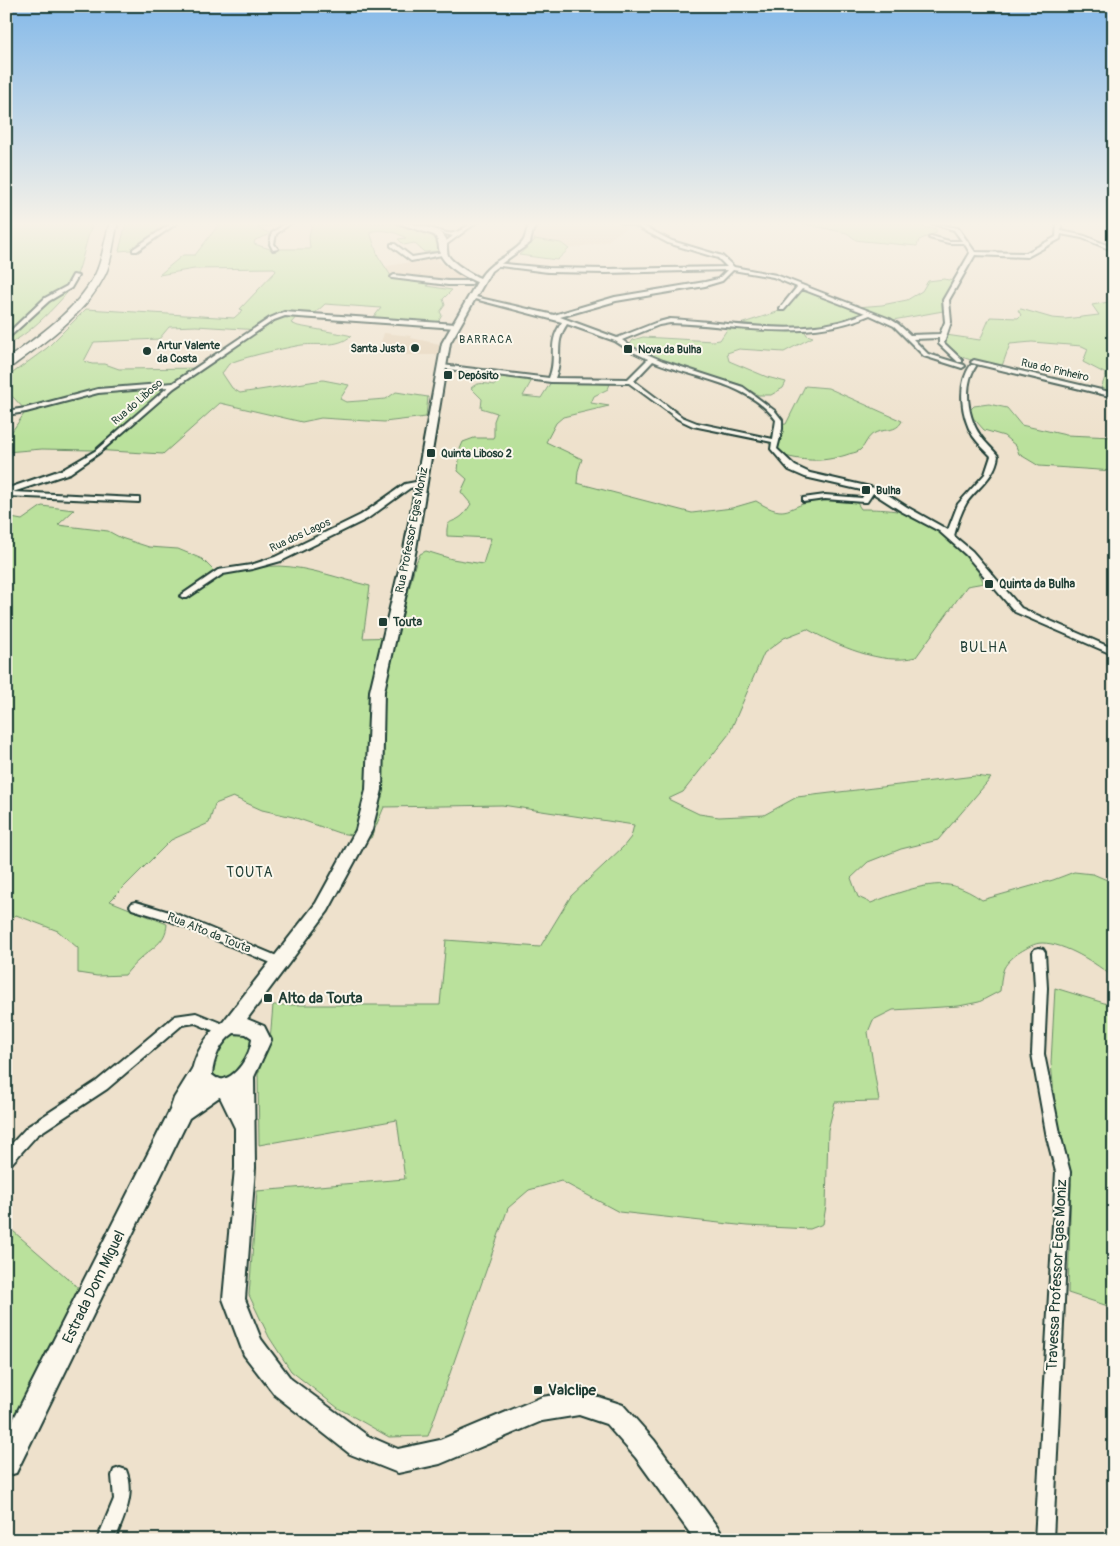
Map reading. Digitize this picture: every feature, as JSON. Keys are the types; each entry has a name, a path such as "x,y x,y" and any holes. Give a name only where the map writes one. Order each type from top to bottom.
{"highway":[{"path":"6,356 45,327 62,311 75,295"},
{"path":"6,366 57,327 86,295"}],"main road":[{"name":"Rua Professor Egas Moniz","path":"227,1029 322,907 364,830 374,790 377,692 410,548 446,343 470,295"},
{"name":"Rua Professor Egas Moniz","path":"253,1029 253,1014 280,962"},
{"path":"182,1111 221,1088 238,1083 244,1077 261,1043 259,1035 253,1029 238,1025 227,1029 216,1038 202,1070 202,1079 207,1084 221,1088 230,1095 245,1133"},
{"name":"Estrada Dom Miguel","path":"6,1463 182,1111 182,1105 202,1070"},
{"path":"244,1077 245,1168 234,1299 252,1347 283,1387 359,1445 398,1461 440,1452 542,1409 579,1403 614,1414 645,1449 711,1540"}],"street":[{"path":"6,338 44,304 46,299 56,295"},
{"path":"503,295 565,322 618,340 650,359 741,388 766,406 778,420 780,429 774,449 792,468 823,480 885,495 904,510 942,529 969,553 1018,610 1114,652"},
{"path":"554,317 615,300 643,295"},
{"path":"782,309 793,295"},
{"name":"Rua do Pinheiro","path":"822,295 896,325 926,355 940,360 992,366 1114,394"},
{"path":"949,295 945,307 948,320 942,336 942,345 966,364 965,395 970,422 976,434 995,456 990,472 964,501 956,516 950,536"},
{"path":"618,340 670,320 752,328 814,327 848,324 870,313"},
{"name":"Rua do Liboso","path":"6,493 67,470 97,452 174,385 272,318 284,314 456,326"},
{"path":"551,380 557,368 554,344 557,330 565,322"},
{"path":"908,337 942,336"},
{"path":"630,381 650,359"},
{"path":"442,367 551,380 630,381 680,418 694,425 775,441"},
{"path":"6,413 98,391 174,385"},
{"name":"Rua dos Lagos","path":"184,596 221,572 278,560 364,517 408,486 422,482"},
{"path":"806,500 825,498 864,500 870,490"},
{"name":"Rua do Liboso","path":"6,493 136,500"},
{"name":"Rua Alto da Touta","path":"136,906 172,917 280,962"},
{"name":"Travessa Professor Egas Moniz","path":"1039,952 1041,988 1038,1054 1054,1138 1063,1172 1044,1540"},
{"path":"6,1160 32,1131 102,1085 179,1020 196,1018 227,1029"},
{"path":"106,1540 122,1499 120,1476"}],"shaded area":[{"path":"384,333 411,336 411,338 440,344 438,355 377,355"}],"green space":[{"path":"6,295 64,295 33,327 13,342 6,344"},
{"path":"253,295 447,295 443,299 445,305 440,312 442,315 437,324 372,319 381,308 325,304 313,315 299,314 291,323 351,336 346,340 334,344 302,345 242,359 229,364 222,373 232,388 240,393 323,380 349,385 340,399 346,402 386,399 396,392 428,397 426,417 384,422 321,418 302,422 220,403 163,454 42,449 6,452 6,440 26,411 12,396 6,395 6,378 47,348 86,309 234,318 243,310 240,309","holes":["196,326 260,330 204,368 119,369 105,364 92,364 84,361 94,342 159,339 169,327"]},
{"path":"795,295 828,295 857,307 907,300 915,295 951,295 943,311 893,320 878,314 834,326 804,330 807,335 813,337 784,352 739,349 727,353 729,361 767,377 786,382 783,388 771,395 758,395 741,385 648,356 631,347 630,344 633,340 643,337 720,340 728,328 777,312"},
{"path":"1114,301 1114,392 1101,389 1106,374 1083,362 1088,349 1082,346 1032,342 1010,344 1002,366 965,358 949,349 945,343 946,335 980,340 990,317 1018,318 1021,315 1018,310 1021,309 1052,318 1065,319 1099,315 1092,305"},
{"path":"502,376 532,380 523,396 541,398 551,382 610,384 608,389 594,396 591,403 609,406 563,417 556,423 546,442 582,459 577,483 692,513 732,508 756,501 767,507 782,511 818,501 857,503 861,509 890,510 919,517 935,526 952,542 966,547 984,583 967,586 916,657 889,659 874,656 845,647 807,629 784,638 764,653 729,734 683,792 668,799 699,814 719,817 764,815 797,797 975,776 991,778 938,840 901,849 868,862 851,878 858,897 871,903 923,886 944,885 954,886 982,900 1053,880 1074,872 1093,874 1114,883 1114,978 1089,960 1070,950 1060,946 1039,943 1028,947 1011,959 1003,970 1000,991 979,1002 959,1006 893,1010 873,1020 868,1032 879,1101 835,1102 828,1130 826,1206 823,1224 810,1229 747,1226 619,1212 561,1181 529,1190 508,1208 428,1436 389,1437 338,1408 291,1371 269,1337 249,1295 257,1191 405,1179 397,1120 259,1145 258,1074 270,1041 273,1005 440,1005 446,940 540,947 571,896 623,847 631,837 634,825 502,805 384,807 371,838 339,833 293,817 262,810 233,797 215,804 209,823 171,840 110,901 167,924 161,941 135,963 125,975 97,976 78,973 78,948 58,931 16,915 6,924 6,517 22,520 42,506 74,510 58,525 108,531 121,538 149,547 178,549 202,559 214,571 271,566 290,567 370,586 363,638 397,637 415,565 420,554 426,551 452,559 483,564 491,538 447,536 447,530 449,524 463,515 471,504 461,492 467,479 458,471 460,449 463,442 474,438 493,438 494,436 494,421 497,413 481,408 482,399 471,388 479,384 495,385"},
{"path":"805,386 828,388 902,421 900,425 893,429 872,434 859,451 837,458 812,460 777,454 769,443 776,425 786,424"},
{"path":"989,404 1007,408 1021,425 1066,435 1114,437 1114,471 1039,466 1019,454 1016,446 1004,436 984,430 968,412 974,406"},
{"path":"1055,988 1114,1006 1114,1308 1068,1293 1071,1184 1056,1114 1051,1063"},
{"path":"236,1033 246,1034 251,1040 243,1060 234,1074 225,1078 214,1075 211,1066 218,1051 227,1038"},
{"path":"6,1225 80,1289 6,1433"}],"place":[{"name":"Santa Justa","path":"415,348"},
{"name":"Nova da Bulha","path":"628,349"},
{"name":"Artur Valente da Costa","path":"147,351"},
{"name":"Depósito","path":"448,375"},
{"name":"Quinta Liboso 2","path":"431,453"},
{"name":"Bulha","path":"866,490"},
{"name":"Quinta da Bulha","path":"989,584"},
{"name":"Touta","path":"383,622"},
{"name":"Alto da Touta","path":"268,998"},
{"name":"Valclipe","path":"538,1390"}],"district":[{"name":"BARRACA","path":"486,339"},
{"name":"BULHA","path":"984,647"},
{"name":"TOUTA","path":"250,872"}]}
